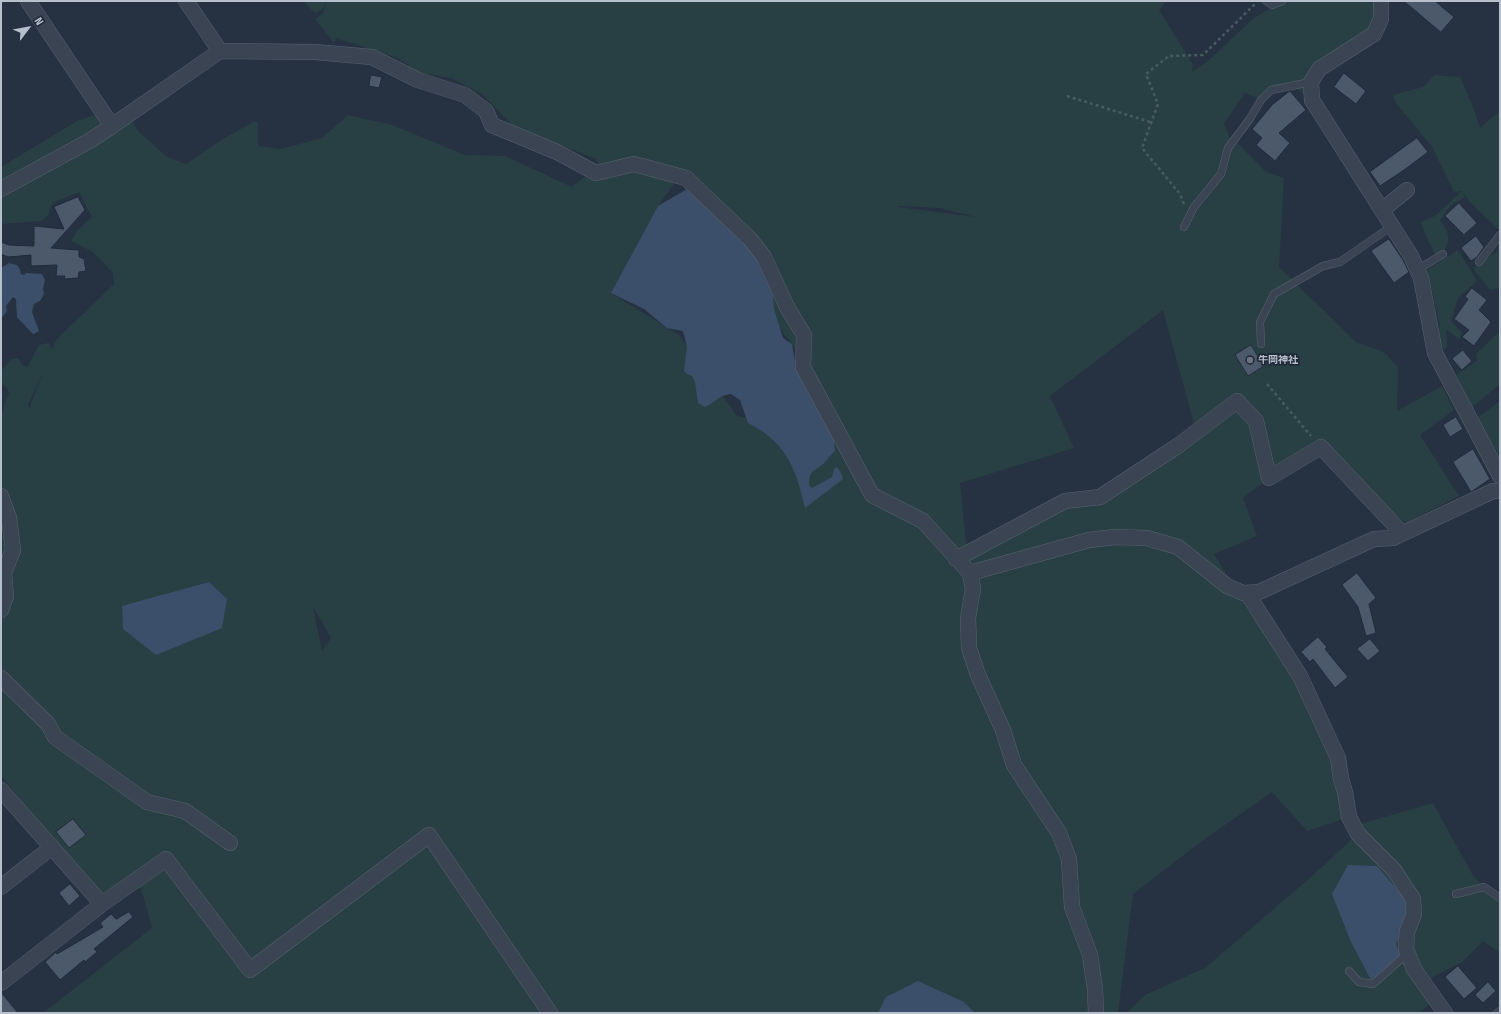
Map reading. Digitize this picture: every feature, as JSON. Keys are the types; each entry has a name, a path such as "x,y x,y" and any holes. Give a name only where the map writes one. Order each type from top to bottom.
{"street":[{"path":"28,1 112,126"},
{"path":"186,1 220,51"},
{"path":"1381,1 1381,19 1374,34 1320,69 1311,82 1312,100 1412,256 1421,278 1435,353 1500,476"},
{"path":"1,189 91,140 220,51 315,52 372,57 418,80 465,95 486,111 492,125 557,152 596,173 634,164 686,178 750,239 764,257 787,307 804,335 803,367 872,496 923,521 970,573 973,589 968,618 969,648 978,675 1003,730 1014,765 1060,833 1069,859 1072,907 1090,956 1095,989 1096,1013"},
{"path":"1382,210 1407,190"},
{"path":"956,559 1065,500 1100,497 1179,445 1237,401 1256,421 1269,478 1321,447 1402,533"},
{"path":"970,573 1089,540 1115,537 1147,538 1178,547 1227,586 1242,593 1260,592 1374,539 1392,538 1493,491 1500,491"},
{"path":"1,496 9,518 13,550 4,573 6,596 1,610"},
{"path":"1247,593 1300,676 1338,758 1349,817 1358,834 1394,870 1413,899 1414,914 1407,932 1406,949 1414,969 1445,1013"},
{"path":"1,678 48,724 55,737 147,802 185,811 230,843"},
{"path":"1,790 102,904"},
{"path":"1,984 102,904 166,859 250,970 429,834 550,1013"},
{"path":"1,887 52,847"}],"lane":[{"path":"1266,1 1272,5 1282,1"},
{"path":"1184,227 1194,207 1221,174 1228,148 1250,120 1261,100 1271,90 1311,82"},
{"path":"1261,344 1260,322 1274,294 1323,266 1340,262 1392,226"},
{"path":"1478,262 1500,235"},
{"path":"1417,270 1444,254"},
{"path":"1456,894 1484,887 1500,898"},
{"path":"1349,971 1359,982 1372,984 1408,953"}],"path":[{"path":"1189,217 1180,194 1142,148 1150,122 1158,104 1146,74 1169,56 1203,55 1258,1"},
{"path":"1067,96 1150,122"},
{"path":"1267,384 1321,447"}],"green space":[{"path":"303,1 327,1 323,9 315,13"},
{"path":"327,1 1166,1 1159,10 1193,64 1192,72 1208,61 1254,18 1282,1 1375,1 1374,12 1380,21 1368,38 1313,69 1308,97 1291,85 1261,100 1245,93 1224,123 1232,144 1235,141 1266,172 1284,178 1279,267 1356,342 1384,352 1398,367 1397,411 1442,386 1454,410 1420,435 1459,496 1406,523 1393,512 1395,526 1321,447 1269,478 1243,498 1257,536 1214,554 1248,610 1275,641 1300,676 1338,758 1349,817 1307,831 1272,792 1202,841 1133,894 1118,1013 974,1013 964,1002 901,1005 886,997 879,1013 43,1013 152,928 141,888 96,897 1,775 1,526 5,536 1,496 1,413 3,412 4,404 9,394 7,388 1,383 1,370 11,359 18,358 23,366 28,366 39,345 49,343 52,350 56,340 114,284 113,273 93,252 71,241 78,230 92,217 79,192 52,203 48,215 42,221 1,224 1,167 77,121 103,112 128,115 138,131 167,157 186,164 223,139 253,122 258,122 258,146 281,149 322,138 348,115 392,125 465,155 505,156 572,187 592,171 650,171 677,180 658,206 611,293 679,335 737,416 761,421 775,437 783,435 789,436 801,357 774,320 749,230 685,173 622,161 600,168 596,159 513,126 482,94 452,78 421,73 398,58 336,38 334,43 315,19 323,14","holes":["898,207 940,208 976,217","1163,310 1194,424 1106,493 1065,501 967,553 960,483 1074,448 1050,396","44,370 29,409 28,405","313,606 331,638 322,651"]},
{"path":"1435,75 1460,77 1472,104 1480,128 1500,111 1500,231 1470,202 1463,192 1465,197 1451,205 1440,220 1448,237 1443,254 1434,253 1421,222 1435,216 1462,191 1454,192 1432,147 1396,103 1393,95 1423,87"},
{"path":"1500,237 1500,288 1490,290 1474,270 1479,262 1497,252"},
{"path":"1458,250 1477,281 1458,298 1451,321 1462,333 1458,339 1446,329 1447,347 1444,350 1438,338 1440,325 1427,270"},
{"path":"1500,331 1500,384 1472,407 1456,375 1477,361 1476,354"},
{"path":"1500,401 1500,457 1477,418"},
{"path":"1433,803 1472,874 1484,887 1500,895 1500,953 1483,941 1462,962 1429,979 1401,958 1430,1003 1420,1013 1126,1013 1145,995 1205,968 1312,876 1351,840 1386,863 1357,825"}],"water":[{"path":"694,185 755,246 772,285 774,309 783,338 792,344 795,362 807,382 834,441 835,451 824,464 812,472 809,485 812,488 832,477 834,469 837,467 843,479 805,508 798,481 787,458 772,439 761,430 748,423 740,400 731,394 720,397 705,407 698,403 695,382 692,376 684,371 687,347 683,331 667,328 644,309 611,293 658,206"},
{"path":"9,263 17,265 21,274 42,274 45,280 43,288 44,294 40,301 34,304 32,312 39,331 33,334 17,317 16,299 13,297 6,306 7,311 1,319 1,268"},
{"path":"209,582 227,599 222,628 156,655 123,629 122,606"},
{"path":"1348,865 1377,866 1407,901 1411,913 1396,944 1401,958 1371,980 1351,942 1332,894"},
{"path":"918,981 964,1002 975,1013 878,1013 886,997"}],"building":[{"path":"1404,1 1435,1 1454,17 1441,32"},
{"path":"1344,73 1366,91 1356,104 1334,87"},
{"path":"371,75 382,77 379,88 369,86"},
{"path":"1290,91 1306,110 1279,133 1290,143 1275,161 1256,145 1262,138 1252,129 1272,105"},
{"path":"1417,138 1428,152 1380,186 1370,172"},
{"path":"78,197 85,210 51,248 79,250 79,257 84,259 86,271 79,272 78,278 64,279 65,276 56,276 57,265 31,266 31,255 8,257 1,254 1,242 9,245 34,246 34,226 64,229 54,207"},
{"path":"1459,203 1477,223 1464,235 1445,216"},
{"path":"1476,236 1484,247 1477,257 1471,261 1461,248"},
{"path":"1389,239 1409,272 1394,283 1371,251"},
{"path":"1472,288 1487,300 1479,310 1491,322 1474,346 1462,337 1469,330 1454,319 1468,299 1465,297"},
{"name":"牛岡神社","path":"1251,345 1264,366 1248,376 1235,355"},
{"path":"1463,350 1472,361 1462,370 1452,359"},
{"path":"1456,417 1463,429 1450,437 1443,425"},
{"path":"1473,449 1490,479 1471,492 1453,462"},
{"path":"1357,573 1376,598 1369,604 1376,633 1366,636 1358,607 1342,585"},
{"path":"1318,637 1327,647 1325,649 1348,677 1335,688 1313,659 1310,662 1301,652"},
{"path":"1370,639 1380,651 1368,661 1357,649"},
{"path":"73,819 86,835 69,848 56,832"},
{"path":"70,884 80,896 69,906 59,893"},
{"path":"129,912 133,917 94,949 97,952 85,962 84,960 60,980 45,962 56,952 57,954 103,927 100,923 111,914 116,919"},
{"path":"1458,966 1477,988 1464,999 1445,977"},
{"path":"1488,982 1496,991 1483,1003 1475,995"},
{"path":"1,992 18,1013 1,1013"}],"place":[{"name":"牛岡神社","path":"1250,360"}]}
